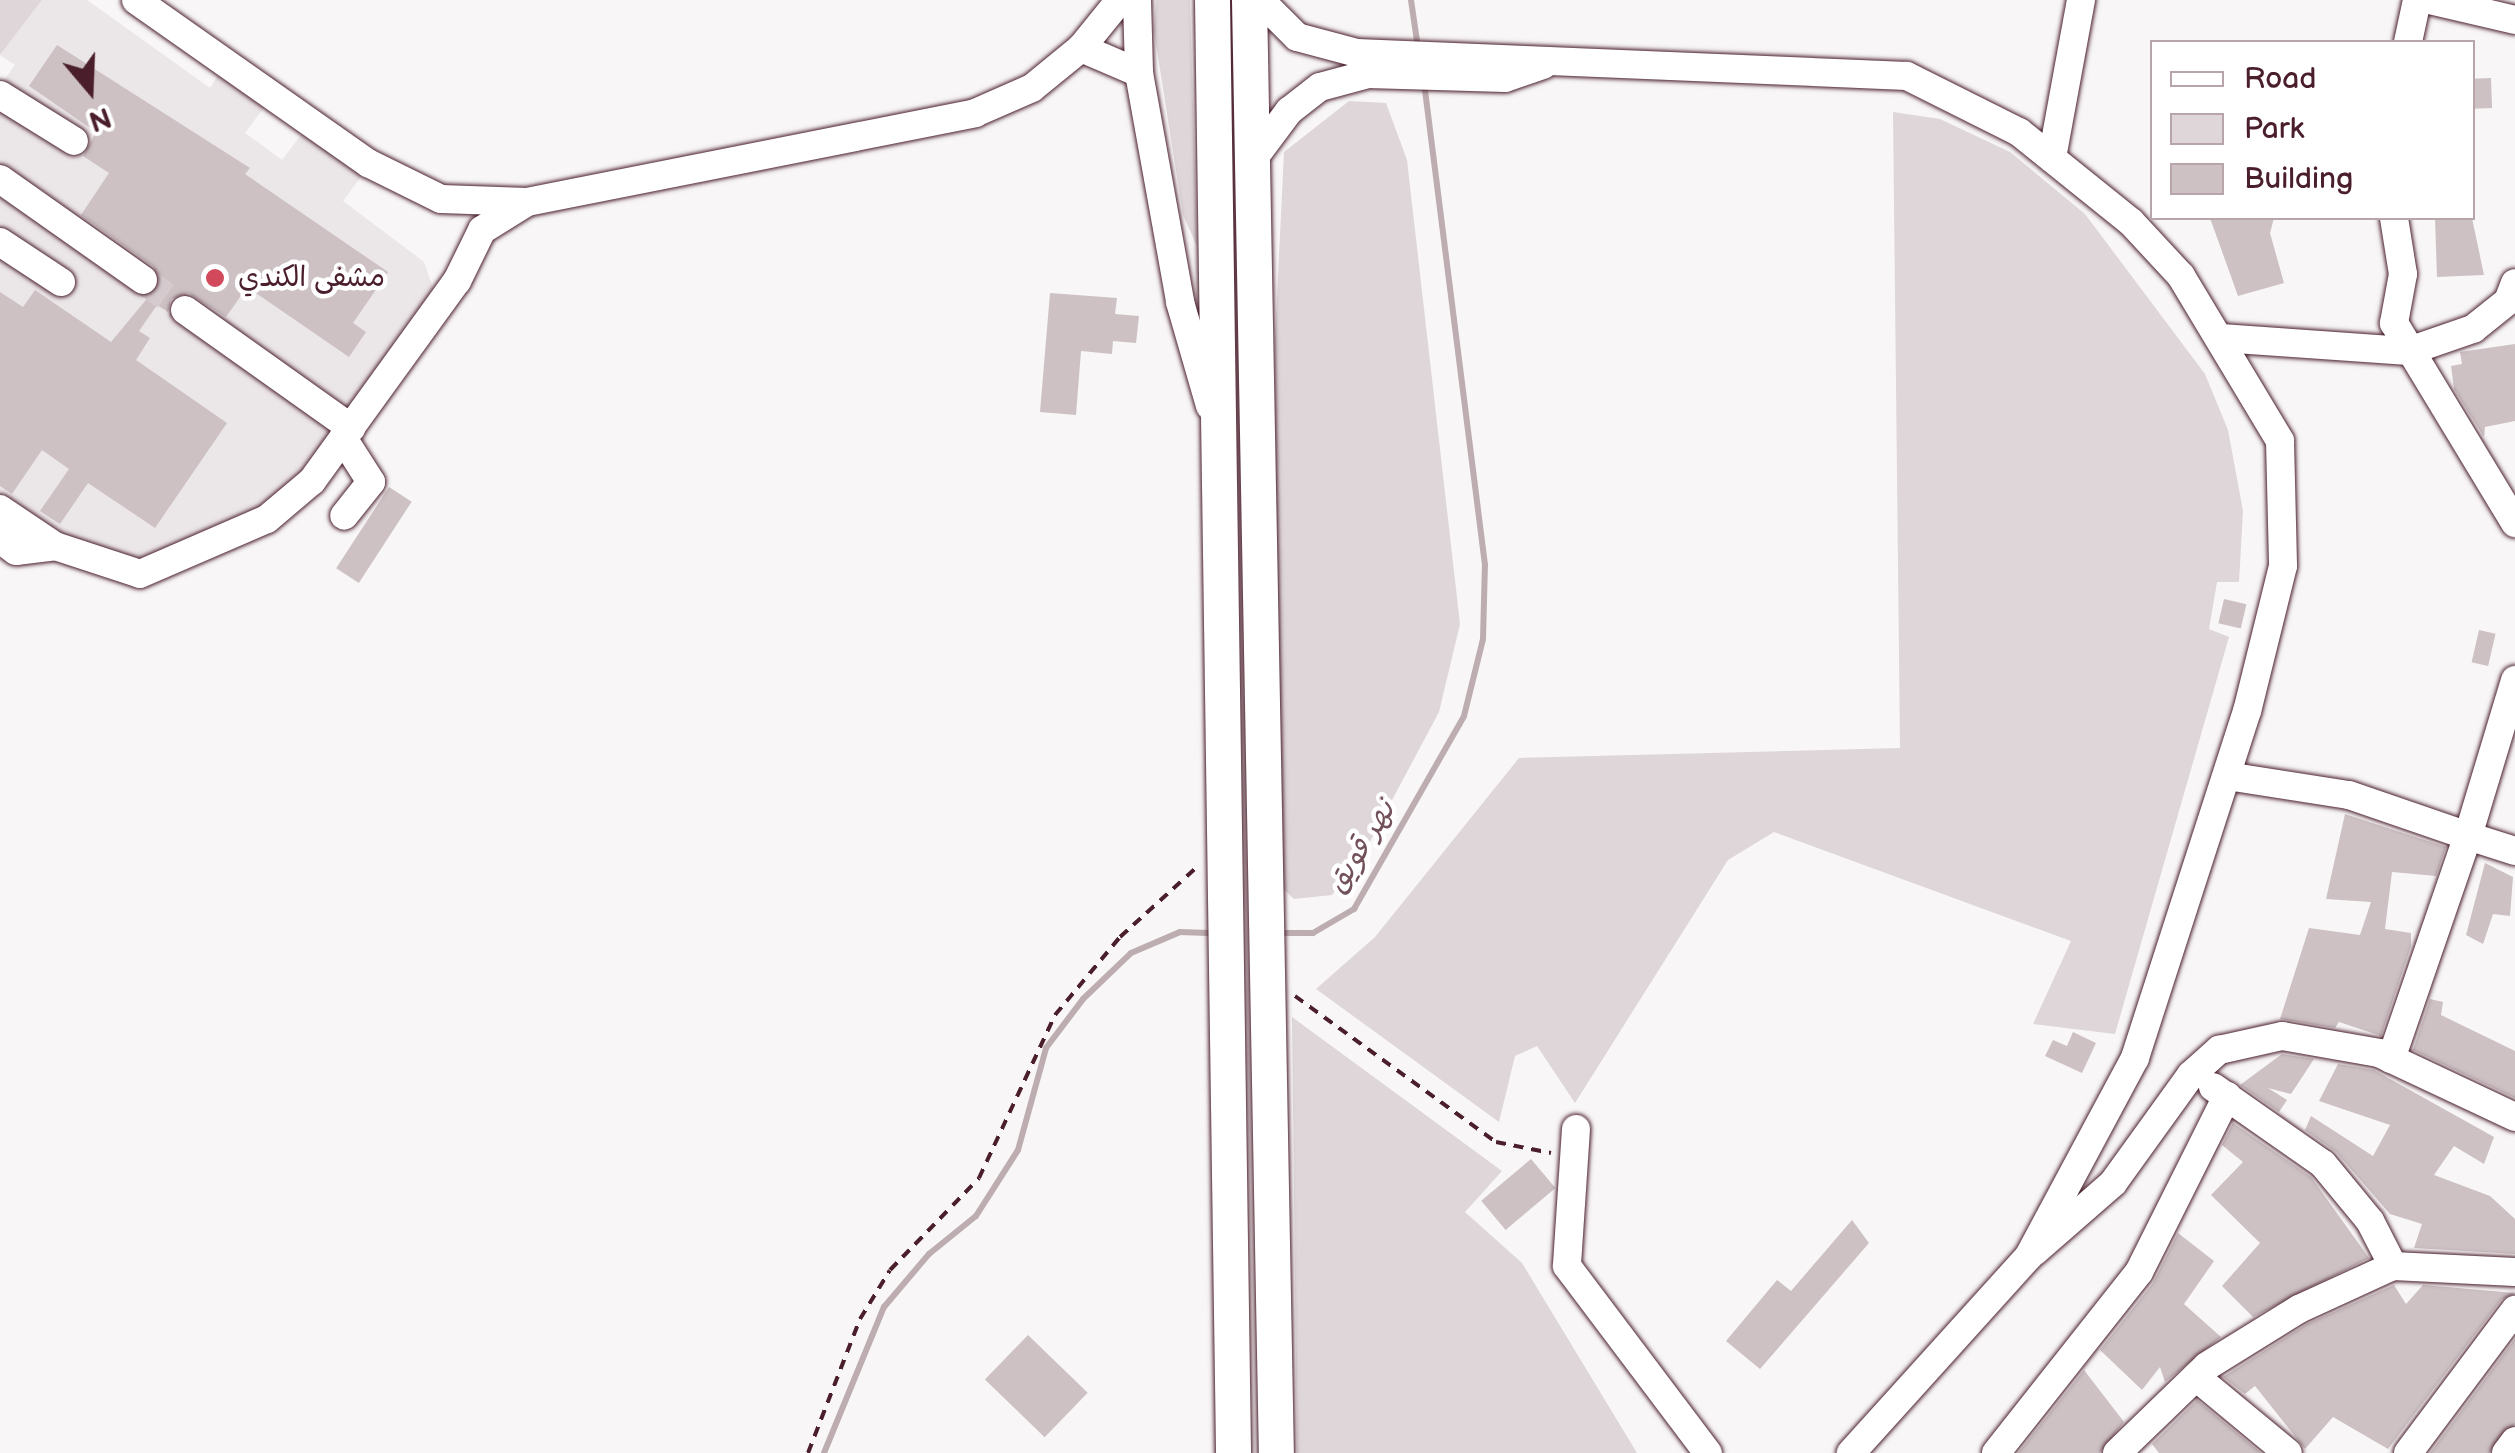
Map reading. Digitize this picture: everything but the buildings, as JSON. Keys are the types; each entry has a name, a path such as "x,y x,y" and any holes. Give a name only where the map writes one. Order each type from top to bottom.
{"main road":[{"path":"1212,0 1224,845 1228,892 1233,1453"},
{"path":"1249,0 1271,986 1276,1453"}],"street":[{"path":"136,0 368,164 441,199 527,202 976,113 1032,88 1081,48 1120,0"},
{"path":"1137,0 1139,73 1180,302 1218,435"},
{"path":"1260,0 1298,36 1362,63 1504,67 1554,62 1907,76 2019,132 2131,222 2181,276 2221,338 2280,441 2282,548 2227,776 2135,1058 2029,1256"},
{"path":"2052,158 2081,0"},
{"path":"2408,40 2417,0"},
{"path":"2430,0 2515,20"},
{"path":"1081,48 1139,73"},
{"path":"1251,162 1289,112 1320,87 1362,63"},
{"path":"0,95 74,141"},
{"path":"0,178 143,280"},
{"path":"0,509 55,546 140,574 199,553 266,519 312,481 457,280 482,230 527,202"},
{"path":"2394,220 2404,274 2394,323 2515,522"},
{"path":"0,242 61,282"},
{"path":"2473,329 2508,301 2515,283"},
{"path":"185,310 347,433 371,482 344,516"},
{"path":"2221,338 2409,351 2515,317"},
{"path":"0,539 16,550 55,546"},
{"path":"2391,1059 2468,836 2515,680"},
{"path":"2227,776 2308,789 2515,851"},
{"path":"1851,1453 2029,1256 2113,1183 2191,1075 2219,1050 2282,1036 2391,1059 2515,1117"},
{"path":"2191,1075 2323,1164 2370,1221 2393,1266"},
{"path":"1996,1453 2140,1272 2227,1096"},
{"path":"1576,1129 1567,1266 1708,1453"},
{"path":"2117,1453 2196,1377 2300,1309 2393,1266 2515,1272"},
{"path":"2408,1453 2515,1310"},
{"path":"2196,1377 2288,1453"},
{"path":"2506,1453 2515,1441"}],"path":[{"path":"808,1453 860,1319 890,1270 978,1178 1055,1015 1120,938 1224,845"},
{"path":"1271,986 1330,1015 1496,1142 1574,1158"}],"shaded area":[{"name":"مشفى الكندي","path":"42,0 87,0 210,88 219,73 265,106 245,133 282,160 304,131 363,174 343,201 424,262 435,294 305,473 255,512 130,563 41,525 0,496 0,86 15,65 0,55"}],"green space":[{"path":"0,0 42,0 0,55"},
{"path":"1156,0 1190,0 1197,246 1183,215 1154,31"},
{"path":"1349,101 1386,103 1407,160 1460,624 1439,712 1358,864 1332,895 1294,899 1277,883 1275,339 1284,152"},
{"path":"1893,112 1940,119 2010,152 2085,214 2205,374 2228,430 2243,511 2239,582 2217,582 2209,629 2229,637 2115,1034 2033,1024 2071,941 1774,832 1728,860 1575,1103 1537,1046 1515,1056 1499,1122 1316,989 1375,937 1519,758 1900,748"},
{"path":"1292,1017 1502,1171 1465,1212 1522,1263 1637,1453 1297,1453"}],"waterway":[{"name":"نهر قويق","path":"1411,0 1418,48"},
{"name":"نهر قويق","path":"1277,933 1313,933 1354,909 1464,716 1483,639 1485,565 1424,85"},
{"name":"نهر قويق","path":"824,1453 884,1307 929,1254 976,1216 1018,1150 1046,1048 1083,999 1131,953 1180,932 1215,933"}],"tunnel":[{"path":"143,280 185,310"}],"place":[{"name":"مشفى الكندي","path":"215,278"}]}
